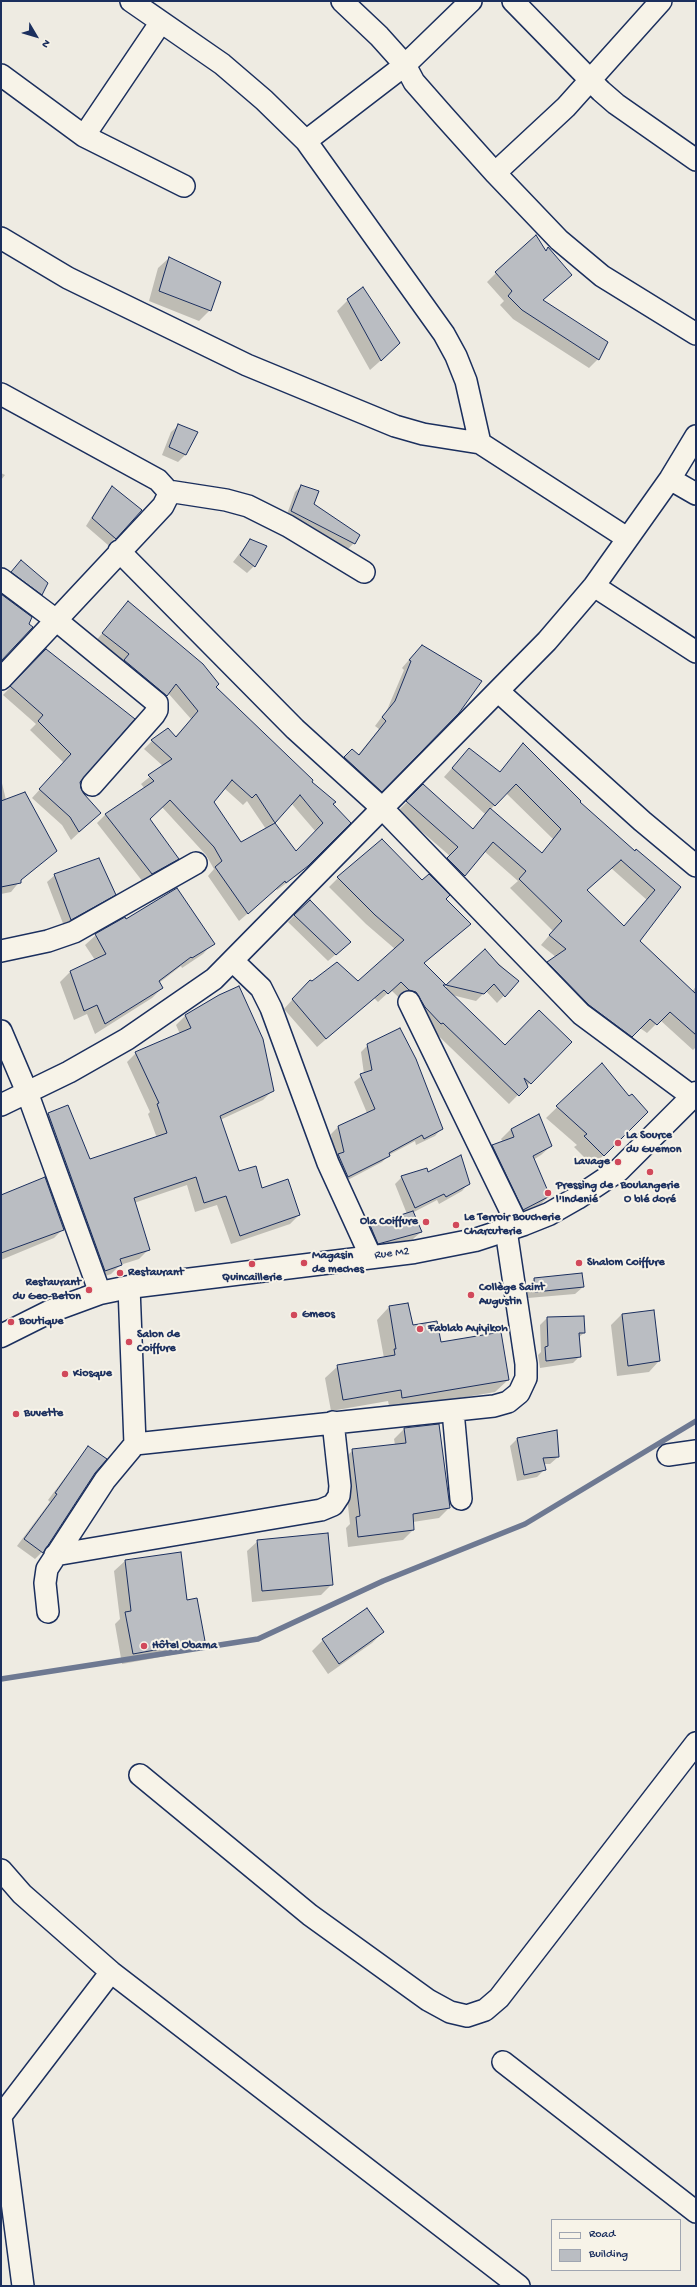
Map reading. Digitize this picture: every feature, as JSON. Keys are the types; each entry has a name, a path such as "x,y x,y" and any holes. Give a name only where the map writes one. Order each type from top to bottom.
{"street":[{"path":"131,1 222,64 264,100 306,141 444,334 456,356 466,382 480,443"},
{"path":"342,1 405,65 414,82 495,174 584,262 602,276 696,334"},
{"path":"306,141 405,65 471,1"},
{"path":"513,1 590,80 616,104 696,160"},
{"path":"495,174 566,108 661,1"},
{"path":"84,136 161,22"},
{"path":"1,75 84,136 184,186"},
{"path":"1,238 68,278 247,366 395,426 423,434 480,443 627,538"},
{"path":"1,394 158,480 168,491 226,500 248,506 288,526 364,572"},
{"path":"1,1105 69,1072 127,1039 214,979 233,961 382,808 499,692 547,641 594,586 670,479 696,436"},
{"path":"670,479 696,494"},
{"path":"1,679 119,551 163,506 167,498 168,491"},
{"path":"119,551 295,729 382,808 581,1014 695,1095"},
{"path":"1,579 56,620 157,704 158,710 154,715 92,785"},
{"path":"594,586 696,652"},
{"path":"499,692 642,821 696,866"},
{"path":"1,951 48,941 74,932 196,863"},
{"path":"233,961 260,988 271,1008 328,1164 371,1257"},
{"path":"135,1444 332,1422 453,1411 508,1402 519,1393 526,1378 526,1364 512,1228 409,1002"},
{"path":"1,1031 27,1092 100,1293"},
{"name":"Rue M2","path":"1,1336 51,1311 100,1293 129,1287 414,1252 475,1240 512,1228 549,1214 619,1170 695,1095"},
{"path":"48,1612 45,1583 48,1569 55,1555 105,1480 135,1444 129,1287"},
{"path":"453,1411 461,1499"},
{"path":"55,1555 321,1510 333,1505 339,1496 340,1486 332,1422"},
{"path":"668,1454 696,1451"},
{"path":"140,1775 310,1915 428,2000 450,2012 467,2016 485,2010 499,1998 696,1743"},
{"path":"1,1870 22,1894 111,1972 519,2286"},
{"path":"23,2286 1,2116 111,1972"},
{"path":"503,2062 696,2212"}],"building":[{"path":"536,235 546,251 548,247 572,275 543,300 608,342 599,360 522,310 508,296 512,291 495,272"},
{"path":"169,257 221,282 211,311 159,291"},
{"path":"363,287 400,343 381,361 347,299"},
{"path":"178,424 198,432 186,455 169,447"},
{"path":"301,485 319,491 314,504 360,535 355,544 291,511"},
{"path":"112,486 142,510 116,539 92,518"},
{"path":"250,539 267,546 255,567 240,555"},
{"path":"21,560 48,583 42,595 11,572"},
{"path":"1,594 32,617 29,624 33,627 1,661"},
{"path":"128,601 203,664 219,684 216,687 313,780 312,782 336,802 333,804 351,823 308,866 286,883 285,881 248,914 215,867 222,861 214,847 170,800 150,819 179,859 152,874 105,814 154,781 148,775 172,759 151,740 168,728 176,737 198,711 176,684 167,696 124,660 129,654 102,633","holes":["232,780 252,798 256,794 275,823 241,842 214,802","300,795 323,823 296,851 275,823"]},
{"path":"422,645 482,681 459,713 382,792 344,757 352,749 359,755 386,721 382,717 395,701 411,661 409,660"},
{"path":"46,649 135,719 80,782 84,794 101,813 79,832 70,817 39,789 71,754 38,721 43,715 10,686"},
{"path":"523,743 581,801 580,802 635,851 636,849 681,887 640,941 696,994 696,1035 670,1012 657,1025 650,1019 632,1037 589,1005 547,962 566,949 549,935 562,921 519,879 526,871 493,842 465,876 447,858 458,847 406,801 423,784 473,829 490,808 542,853 561,829 516,784 495,806 452,768 469,748 500,772","holes":["621,860 655,890 624,926 587,890"]},
{"path":"25,792 57,851 21,880 21,883 1,887 1,801"},
{"path":"382,839 422,880 429,874 450,895 446,899 471,924 424,963 446,985 443,985 505,1045 539,1010 572,1042 531,1084 524,1078 528,1087 519,1096 443,1023 441,1024 425,1007 416,992 409,990 401,982 388,994 384,990 326,1039 292,999 310,980 312,981 337,962 358,981 404,940 375,915 337,877"},
{"path":"99,858 116,895 71,920 54,874"},
{"path":"177,888 215,944 192,958 191,957 159,981 163,988 105,1024 97,1005 84,1011 70,971 106,954 95,934 125,917 126,919"},
{"path":"310,900 351,942 336,955 294,915"},
{"path":"485,949 499,965 519,981 505,997 494,984 484,994 446,985"},
{"path":"239,986 263,1039 274,1091 220,1116 239,1171 256,1166 262,1188 288,1179 300,1215 240,1236 226,1196 204,1203 196,1177 134,1198 150,1250 120,1259 122,1265 105,1271 48,1113 68,1105 90,1159 167,1133 157,1104 159,1103 135,1052 191,1028 185,1015 219,995"},
{"path":"400,1028 416,1059 443,1129 424,1139 422,1135 389,1153 390,1156 348,1177 338,1154 344,1152 338,1126 375,1109 360,1074 372,1070 367,1044"},
{"path":"602,1063 629,1096 632,1094 648,1112 604,1156 584,1136 587,1134 556,1106"},
{"path":"539,1114 552,1146 533,1156 550,1196 523,1210 492,1145 514,1137 511,1129"},
{"path":"461,1155 470,1184 446,1197 444,1194 415,1208 401,1176 427,1168 428,1172"},
{"path":"45,1177 64,1230 1,1253 1,1195"},
{"path":"413,1211 422,1232 378,1244 370,1225"},
{"path":"582,1273 584,1287 535,1292 534,1278"},
{"path":"408,1303 413,1325 437,1321 441,1342 501,1332 509,1380 402,1398 401,1390 343,1400 337,1365 395,1355 394,1349 396,1349 389,1306"},
{"path":"654,1310 660,1361 628,1366 622,1314"},
{"path":"584,1316 585,1333 579,1333 581,1357 546,1361 545,1347 548,1346 547,1317"},
{"path":"439,1424 450,1508 413,1514 414,1530 358,1537 356,1517 360,1516 352,1449 406,1443 404,1428"},
{"path":"557,1430 559,1457 543,1458 546,1470 524,1475 517,1438"},
{"path":"88,1446 107,1459 95,1473 43,1553 24,1539 57,1494 55,1493"},
{"path":"328,1533 333,1585 262,1591 257,1540"},
{"path":"181,1552 187,1600 197,1598 205,1641 133,1654 125,1612 131,1611 125,1560"},
{"path":"367,1608 384,1632 339,1664 322,1639"}],"waterway":[{"path":"1,1679 258,1639 383,1581 525,1524 696,1421"}],"place":[{"name":"La Source du Guemon","path":"618,1143"},
{"name":"Lavage","path":"618,1162"},
{"name":"Boulangerie O blé doré","path":"650,1172"},
{"name":"Pressing de l'Indenié","path":"548,1193"},
{"name":"Ola Coiffure","path":"426,1222"},
{"name":"Le Terroir Boucherie Charcuterie","path":"456,1225"},
{"name":"Magasin de meches","path":"304,1263"},
{"name":"Shalom Coiffure","path":"579,1263"},
{"name":"Quincaillerie","path":"252,1264"},
{"name":"Restaurant","path":"120,1273"},
{"name":"Restaurant du Geo-Beton","path":"89,1290"},
{"name":"Collège Saint Augustin","path":"471,1295"},
{"name":"Gmeos","path":"294,1315"},
{"name":"Boutique","path":"11,1322"},
{"name":"Fablab Ayiyikoh","path":"420,1329"},
{"name":"Salon de Coiffure","path":"129,1342"},
{"name":"Kiosque","path":"65,1374"},
{"name":"Buvette","path":"16,1414"},
{"name":"Hôtel Obama","path":"144,1646"}]}
